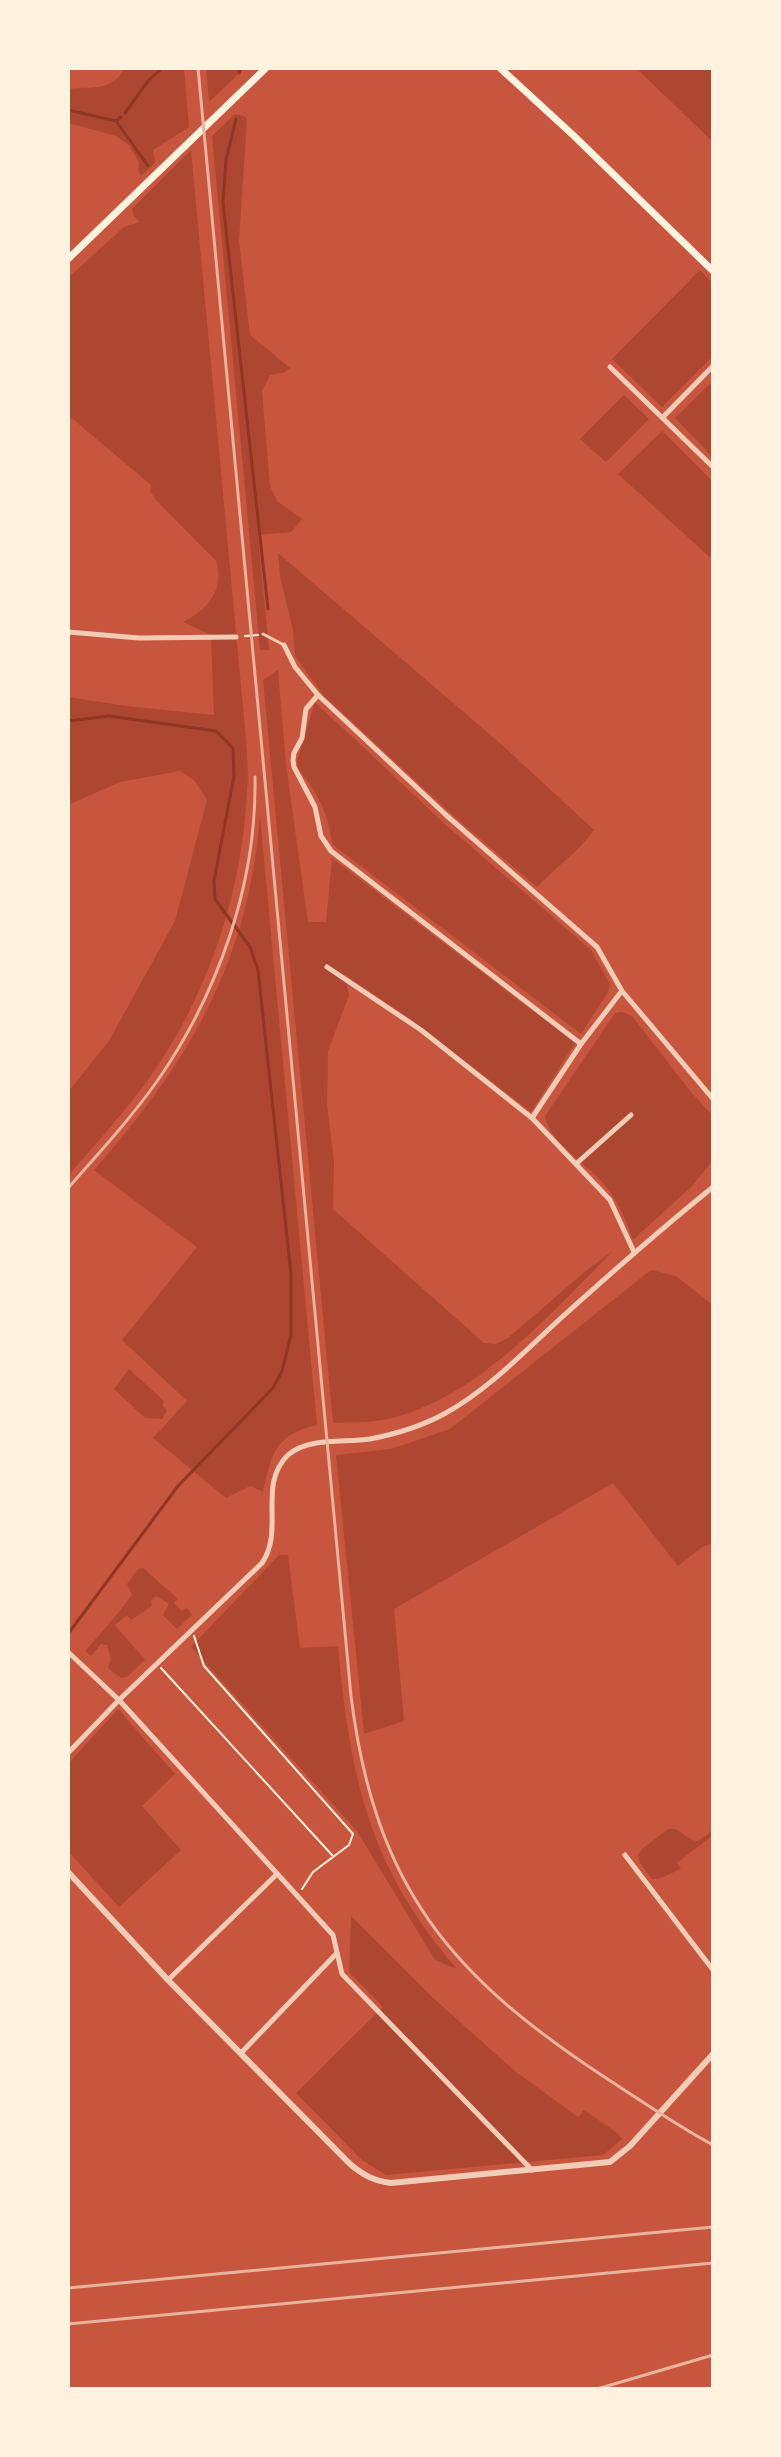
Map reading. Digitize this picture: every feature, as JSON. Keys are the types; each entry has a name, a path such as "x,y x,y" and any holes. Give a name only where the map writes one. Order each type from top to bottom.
{"main road":[{"path":"68,259 266,68"},
{"path":"500,68 713,271"}],"street":[{"path":"663,417 713,366"},
{"path":"610,367 713,467"},
{"path":"68,632 139,638 236,637"},
{"path":"284,645 295,667 318,695 446,815 597,947 622,991 713,1099"},
{"path":"318,695 306,709 302,738 293,760 315,807 321,836 331,851 581,1044"},
{"path":"327,967 421,1030 532,1118 600,1187 617,1210 634,1252"},
{"path":"532,1118 581,1044 622,991"},
{"path":"577,1163 631,1115"},
{"path":"68,1753 267,1556 273,1537 272,1489 278,1468 293,1451 315,1444 398,1433 458,1406 713,1187"},
{"path":"68,1652 119,1700 333,1935 342,1974 533,2170"},
{"path":"625,1855 713,1970"},
{"path":"68,1872 168,1980 355,2169 374,2180 391,2183 605,2163 616,2159 713,2054"},
{"path":"168,1980 276,1875"},
{"path":"241,2053 337,1952"}],"lane":[{"path":"263,634 284,645"}],"path":[{"path":"236,637 263,634"},
{"path":"192,1631 199,1644 204,1666 353,1834 349,1845 313,1872 297,1897"},
{"path":"157,1664 333,1857"}],"shaded area":[{"path":"125,68 184,68 189,127 153,150 155,163 141,176 139,162 129,145 116,136 68,123 68,89 108,84"},
{"path":"206,68 245,68 209,102"},
{"path":"636,68 713,68 713,142"},
{"path":"235,114 247,119 239,241 250,335 290,368 283,373 270,375 262,391 270,486 277,501 302,519 291,532 258,535 269,650 260,650 212,136"},
{"path":"191,150 246,745 248,782 244,829 230,904 219,941 189,1011 150,1077 68,1176 68,1092 109,1041 175,921 207,800 194,780 180,771 120,782 68,805 68,697 214,715 211,635 183,622 212,598 218,571 216,561 156,500 150,491 151,485 68,415 68,278 124,227 140,222 132,209"},
{"path":"700,270 713,284 713,356 662,407 612,359"},
{"path":"713,381 713,457 675,418"},
{"path":"624,395 649,419 606,462 580,439"},
{"path":"662,431 713,482 713,560 618,474"},
{"path":"278,553 501,744 594,830 537,887 458,820 324,696 295,656"},
{"path":"278,670 286,765 308,922 326,922 332,858 575,1043 531,1112 410,1019 345,975 349,995 328,1051 327,1104 334,1162 333,1209 484,1343 496,1344 508,1338 613,1251 535,1329 475,1378 444,1398 411,1412 376,1421 333,1423 263,680"},
{"path":"315,702 447,826 591,950 610,984 581,1034 332,844 325,812 298,768 297,761"},
{"path":"260,816 317,1425 284,1440 273,1456 263,1492 250,1486 226,1498 153,1438 187,1401 122,1340 197,1247 94,1170 158,1090 208,1008 242,918"},
{"path":"615,1013 632,1016 713,1116 713,1160 692,1186 633,1240 621,1210 608,1189 561,1144 545,1116"},
{"path":"651,1270 676,1276 713,1305 713,1543 702,1547 678,1566 613,1483 394,1609 404,1721 364,1734 336,1455 391,1449 450,1429"},
{"path":"129,1369 164,1401 167,1411 162,1419 145,1418 114,1389"},
{"path":"279,1555 288,1555 300,1648 338,1646 357,1779 383,1856 427,1931 457,1969 435,1960 357,1831 191,1647"},
{"path":"143,1568 178,1599 174,1603 182,1611 187,1608 192,1615 177,1629 163,1615 169,1604 156,1596 151,1600 152,1606 131,1620 127,1615 115,1625 145,1660 127,1677 121,1678 108,1668 111,1659 107,1645 101,1644 91,1656 85,1651 132,1595 127,1584 138,1569"},
{"path":"118,1709 175,1774 142,1806 181,1850 119,1907 68,1851 68,1764"},
{"path":"668,1829 677,1830 698,1841 713,1830 713,1835 677,1863 681,1869 652,1879 638,1855"},
{"path":"351,1916 432,1997 516,2072 578,2117 584,2110 622,2139 603,2155 386,2175 362,2160 296,2093 383,2007 349,1972"}],"waterway":[{"path":"125,113 148,81 162,68"},
{"path":"239,73 240,68"},
{"path":"68,110 116,121 121,117"},
{"path":"236,119 226,160 223,203 268,609"},
{"path":"116,121 148,166"},
{"path":"68,721 109,716 216,731 233,748 234,776 214,881 215,899 250,947 258,970 291,1274 291,1335 282,1371 273,1388 178,1486 68,1634"}],"railway":[{"path":"198,68 351,1696 362,1763 379,1823 402,1875 430,1921 464,1964 505,2004 554,2042 660,2114 713,2145"},
{"path":"68,1188 158,1080 199,1011 216,974 230,936 249,857 255,777"},
{"path":"68,2288 713,2227"},
{"path":"68,2324 713,2263"},
{"path":"597,2389 713,2355"}]}
